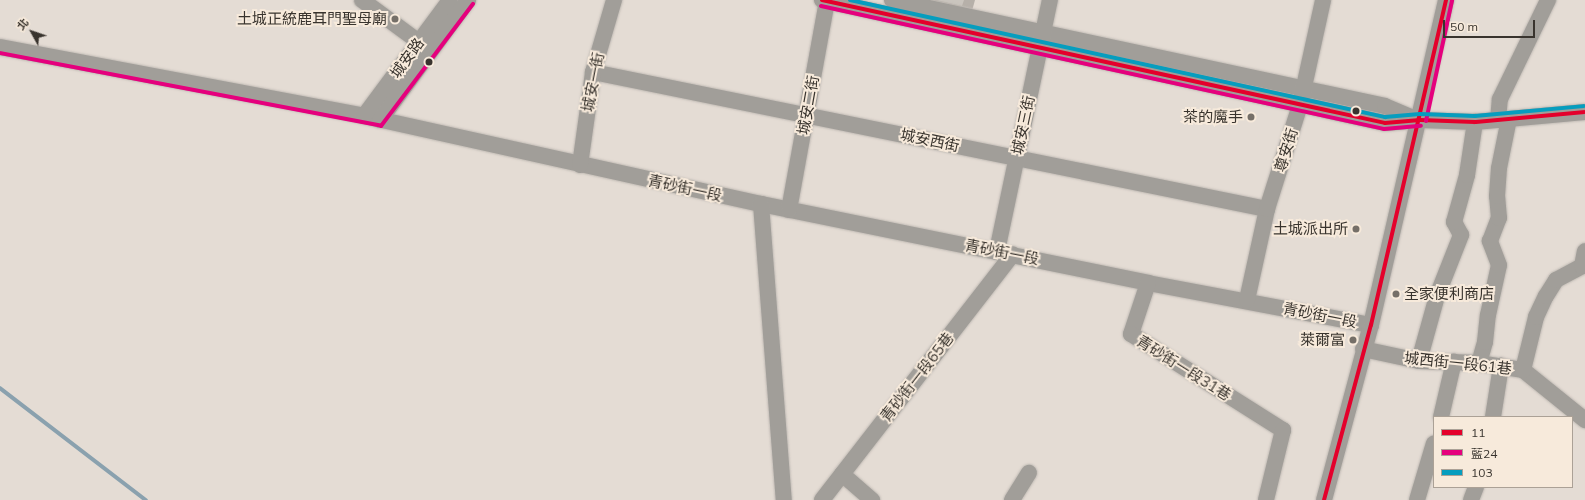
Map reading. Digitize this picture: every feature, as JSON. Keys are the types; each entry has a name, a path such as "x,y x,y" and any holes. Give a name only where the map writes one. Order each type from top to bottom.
{"street":[{"path":"362,0 419,42"},
{"name":"城安路","path":"364,116 450,0"},
{"name":"城安路","path":"380,120 468,0"},
{"name":"城安一街","path":"580,165 593,72 614,0"},
{"path":"825,0 1385,123 1420,120 1475,122 1585,112"},
{"name":"城安二街","path":"789,210 825,0"},
{"path":"892,0 1385,106 1420,120"},
{"name":"城安三街","path":"997,251 1050,0"},
{"name":"尊安街","path":"1247,300 1267,209 1300,105 1322,0"},
{"path":"1324,500 1363,349 1371,325 1420,120 1446,0"},
{"path":"1479,363 1486,342 1488,315 1499,265 1490,241 1499,218 1497,196 1504,120 1500,98 1548,0"},
{"name":"青砂街一段","path":"0,47 364,116 789,210 1013,254 1148,283 1247,300 1371,325"},
{"name":"城安西街","path":"593,72 806,114 1267,209"},
{"path":"1419,361 1437,296 1461,235 1454,222 1467,175 1475,122"},
{"path":"761,204 784,500"},
{"path":"1523,370 1536,317 1546,296 1556,280 1582,266 1585,251"},
{"name":"青砂街一段65巷","path":"822,500 1013,254"},
{"name":"青砂街一段31巷","path":"1148,283 1131,334 1283,430 1266,500"},
{"name":"城西街一段61巷","path":"1363,349 1419,361 1479,363 1523,370 1585,420"},
{"path":"1442,416 1454,361"},
{"path":"1493,416 1501,366"},
{"path":"1417,500 1433,446"},
{"path":"1012,500 1029,473"},
{"path":"842,474 872,500"},
{"path":"1471,500 1476,488"}],"building":[{"path":"936,0 964,0 962,6"}],"waterway":[{"path":"0,388 146,500"}],"transit line":[{"name":"11","path":"822,0 1385,123 1420,120 1475,122 1585,112"},
{"name":"103","path":"850,0 1385,117 1420,114 1475,116 1584,106"},
{"name":"11","path":"1324,500 1371,325 1446,0"},
{"name":"藍24","path":"1426,121 1452,1"},
{"name":"藍24","path":"0,53 381,126 473,4"},
{"name":"藍24","path":"821,6 1384,129 1421,126"}],"place":[{"name":"土城正統鹿耳門聖母廟","path":"395,19"},
{"name":"茶的魔手","path":"1251,117"},
{"name":"土城派出所","path":"1356,229"},
{"name":"全家便利商店","path":"1396,294"},
{"name":"萊爾富","path":"1353,340"}]}
